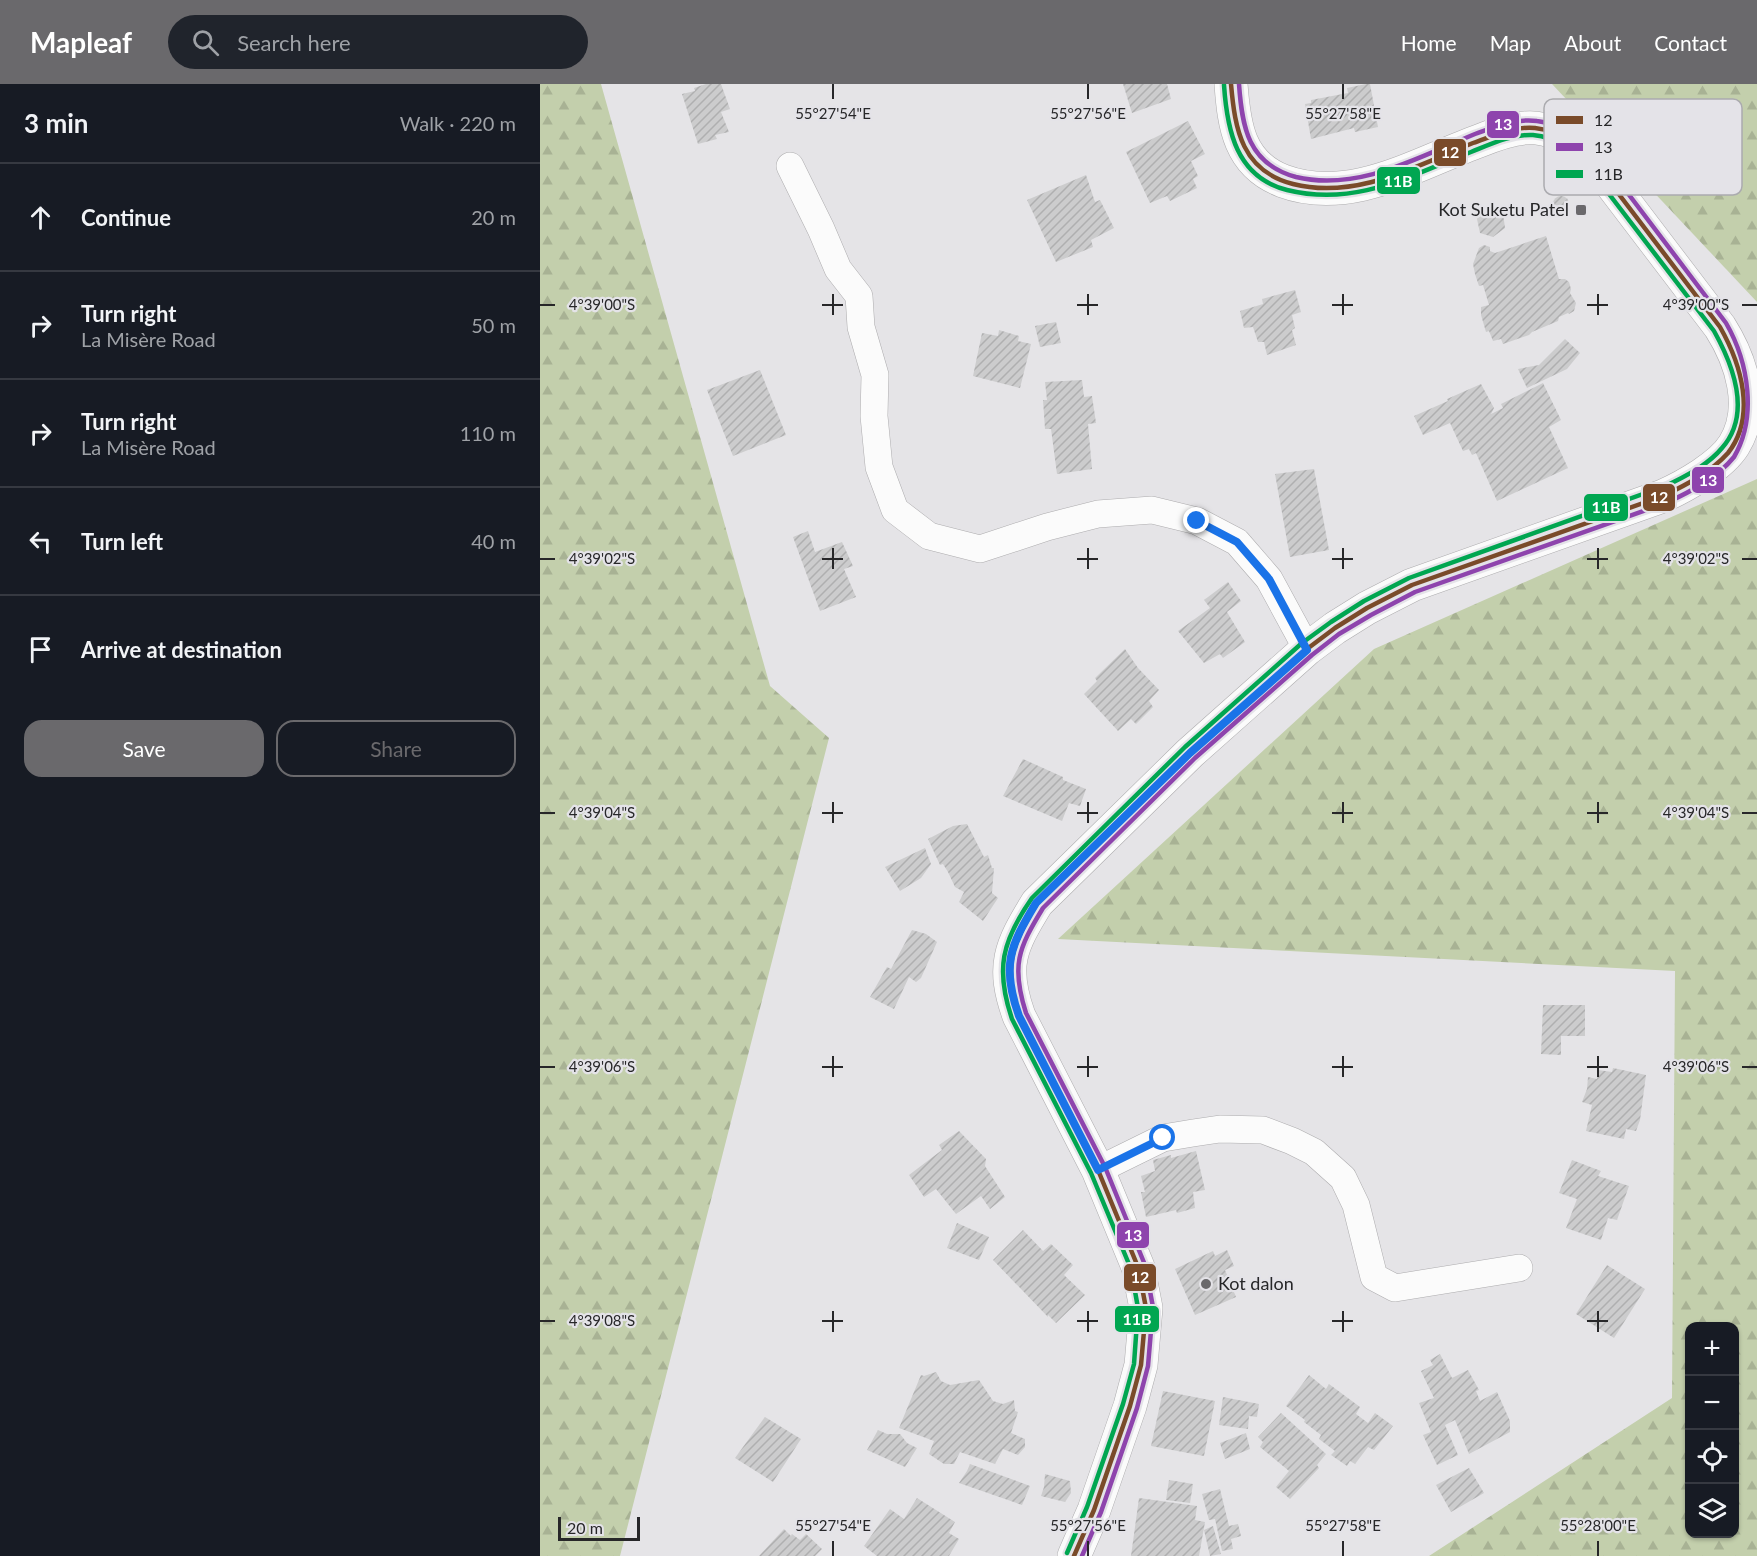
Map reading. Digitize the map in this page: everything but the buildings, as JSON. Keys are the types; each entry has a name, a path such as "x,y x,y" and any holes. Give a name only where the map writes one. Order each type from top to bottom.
{"main road":[{"path":"1231,84 1233,111 1239,139 1250,158 1269,176 1311,188 1338,188 1393,176 1503,132 1534,128 1544,130"},
{"path":"1074,1556 1094,1510 1130,1407 1141,1365 1146,1308 1138,1266 1098,1170 1019,1016 1013,998 1009,972 1011,951 1036,903 1190,753 1335,628 1367,608 1412,585 1664,496 1690,483 1734,446 1742,426 1745,400 1743,377 1730,343 1708,310 1620,195"}],"street":[{"path":"790,166 838,269 859,296 861,327 875,375 874,416 879,467 895,510 929,536 980,549 1047,527 1098,514 1152,510 1197,521 1237,542 1269,579 1307,650"},
{"path":"1098,1170 1163,1138 1220,1129 1263,1130 1314,1152 1343,1178 1356,1205 1374,1277 1395,1288 1519,1268"}],"green space":[{"path":"540,84 601,84 770,686 829,738 620,1556 540,1556"},
{"path":"1552,84 1757,84 1757,302 1656,195 1742,195 1742,99 1566,99"},
{"path":"1757,479 1757,1556 1429,1556 1672,1398 1675,971 1058,939 1374,649"}],"transit line":[{"name":"12","path":"1231,84 1239,132 1252,159 1276,178 1316,188 1340,188 1385,178 1503,132 1527,128 1544,130"},
{"name":"13","path":"1239,84 1242,115 1251,142 1258,153 1267,163 1280,171 1296,177 1319,180 1342,180 1388,170 1475,134 1513,122 1529,120 1544,122"},
{"name":"11B","path":"1224,85 1232,135 1245,163 1270,184 1287,190 1336,195 1359,192 1404,179 1509,138 1533,135 1544,137"},
{"name":"11B","path":"1067,1553 1087,1507 1123,1404 1134,1364 1138,1308 1131,1269 1091,1173 1012,1019 1003,970 1008,942 1032,898 1185,747 1302,643 1331,622 1364,601 1409,578 1668,485 1697,469 1722,448 1731,435 1738,405 1733,374 1721,344 1714,331 1610,195"},
{"name":"12","path":"1074,1556 1094,1510 1130,1406 1141,1365 1146,1308 1138,1267 1098,1170 1019,1016 1011,983 1011,970 1012,957 1021,932 1037,903 1190,753 1307,649 1335,628 1367,608 1412,585 1663,496 1706,472 1728,453 1737,438 1744,407 1739,373 1728,342 1720,327 1620,195"},
{"name":"13","path":"1082,1556 1101,1512 1137,1408 1148,1366 1153,1307 1145,1265 1105,1167 1026,1013 1021,997 1018,970 1023,947 1043,908 1195,758 1339,634 1415,592 1666,503 1720,472 1734,457 1746,425 1748,408 1745,373 1734,339 1726,323 1629,195"}],"place":[{"name":"Kot Suketu Patel","path":"1581,210"},
{"name":"Kot dalon","path":"1206,1284"}],"route":[{"path":"1163,1138 1098,1170 1019,1016 1013,998 1009,972 1011,951 1036,903 1190,753 1307,650 1269,579 1237,542 1197,521"}]}
